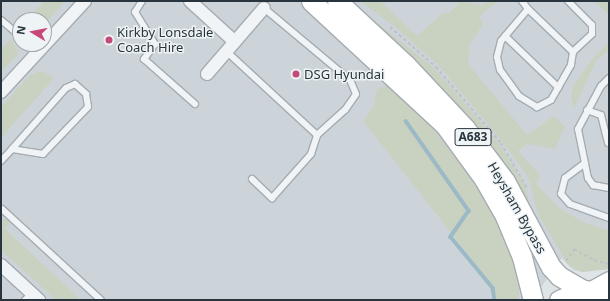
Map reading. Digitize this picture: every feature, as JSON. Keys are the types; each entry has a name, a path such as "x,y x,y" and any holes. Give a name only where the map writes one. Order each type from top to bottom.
{"highway":[{"name":"Heysham Bypass","path":"311,1 444,124 484,179 505,216 522,257 533,300"},
{"name":"Heysham Bypass","path":"337,1 412,70 465,128 505,180 551,267 559,276 599,288"},
{"name":"A683","path":"559,300 599,288"}],"street":[{"path":"52,31 85,1"},
{"path":"190,1 234,41"},
{"path":"207,74 264,8"},
{"path":"1,92 30,52"},
{"path":"1,265 32,298"}],"lane":[{"path":"142,1 135,12 155,44 144,60 195,104"},
{"path":"522,1 528,10 573,52"},
{"path":"528,10 501,41 497,57 500,70 519,96 537,108 551,100 571,65 573,52 592,34 592,25 568,1"},
{"path":"252,179 272,198 311,154 318,135 346,110 356,94 350,80 264,8"},
{"path":"1,20 12,29"},
{"path":"505,36 558,87"},
{"path":"226,51 318,135"},
{"path":"609,78 601,86 578,129 588,178 593,185 609,188"},
{"path":"1,161 12,148 66,88 75,84 86,94 88,107 43,154 12,148"},
{"path":"587,110 601,115 608,143"},
{"path":"585,163 565,178 561,194 570,204 609,218"},
{"path":"1,209 101,300"}],"path":[{"path":"566,267 566,257 574,249 594,260 609,264"}],"shaded area":[{"path":"1,1 609,1 609,269 582,272 573,270 562,258 532,300 1,300"}],"green space":[{"path":"44,1 65,1 52,16 52,12 34,12"},
{"path":"350,1 434,68 498,142 525,185 533,218"},
{"path":"360,1 380,1 417,36 443,13 449,13 460,2 483,5 490,1 498,1 479,17 483,24 470,44 468,64 527,135 554,116 565,127 555,149 527,144 518,151 540,175 536,184 559,208 583,222 609,231 609,269 582,272 568,265 538,214 528,177 501,140 439,66 394,26"},
{"path":"594,1 609,1 609,15"},
{"path":"11,38 12,52 18,52 19,54 1,72 1,49"},
{"path":"609,42 609,50 596,61 574,108 571,97 574,85 594,57"},
{"path":"38,72 44,72 54,78 1,138 1,107 30,75"},
{"path":"388,85 437,133 495,212 503,227 520,283 518,300 496,300 494,287 363,121 374,106 377,89"},
{"path":"1,219 7,219 11,222 5,229 81,300 56,300 1,250"}],"waterway":[{"path":"406,121 469,211 451,237 493,288 495,300"}],"place":[{"name":"Kirkby Lonsdale Coach Hire","path":"109,40"},
{"name":"DSG Hyundai","path":"296,74"}]}
